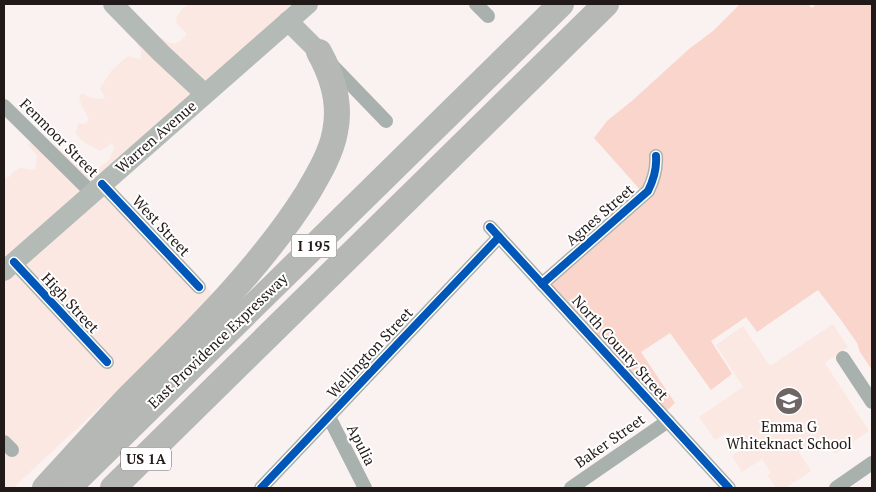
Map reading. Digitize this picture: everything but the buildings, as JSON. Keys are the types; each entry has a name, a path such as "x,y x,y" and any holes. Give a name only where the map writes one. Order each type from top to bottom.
{"highway":[{"name":"East Providence Expressway","path":"68,488 561,4"},
{"name":"East Providence Expressway","path":"113,488 606,4"},
{"path":"558,51 620,4"},
{"path":"45,488 127,399 245,277 278,236 302,201 328,154 337,122 334,88 319,52"},
{"name":"US 1A","path":"120,488 172,430"}],"main road":[{"path":"113,4 205,94"},
{"name":"Warren Avenue","path":"9,266 308,4"},
{"path":"288,22 319,52"}],"street":[{"path":"476,4 488,16"},
{"path":"319,52 386,121"},
{"name":"Fenmoor Street","path":"4,106 97,189"},
{"name":"Agnes Street","path":"542,284 648,191 657,165 656,156"},
{"name":"West Street","path":"97,189 199,286"},
{"name":"North County Street","path":"495,232 729,488"},
{"name":"Wellington Street","path":"261,488 329,417 495,232"},
{"name":"High Street","path":"9,266 107,362"},
{"path":"843,358 872,402"},
{"name":"Apulia","path":"329,417 365,488"},
{"name":"Baker Street","path":"571,488 668,421"},
{"path":"836,488 872,463"}],"shaded area":[{"path":"190,4 303,4 103,177 198,284 206,286 210,291 213,302 13,488 4,488 4,179 20,168 35,170 37,156 28,144 38,141 54,149 55,145 76,165 87,171 95,171 109,160 114,147 112,143 101,151 82,141 76,133 79,123 85,124 89,120 79,99 81,93 92,98 102,99 105,97 100,89 110,72 129,56 141,58 141,50 137,43 125,32 125,29 152,32 174,44 181,41 187,34 176,23 177,16 182,9"},
{"path":"740,4 808,4 812,8 816,4 872,4 872,370 860,352 857,343 818,290 757,332 746,317 711,341 732,374 711,390 670,333 641,352 675,403 662,415 541,283 644,194 594,138 607,121 689,49 713,31"},
{"path":"833,324 848,347 825,363 869,431 835,454 823,436 799,452 811,471 786,488 776,488 767,475 771,473 762,459 742,472 732,456 740,450 728,432 715,440 699,417 743,387 716,345 743,326 770,366"}],"cycle path":[{"path":"542,284 648,191 655,174 656,156"},
{"path":"102,184 199,287"},
{"path":"490,227 729,488"},
{"path":"261,488 499,237"},
{"path":"14,262 107,362"}],"place":[{"name":"Emma G Whiteknact School","path":"789,401"}]}
